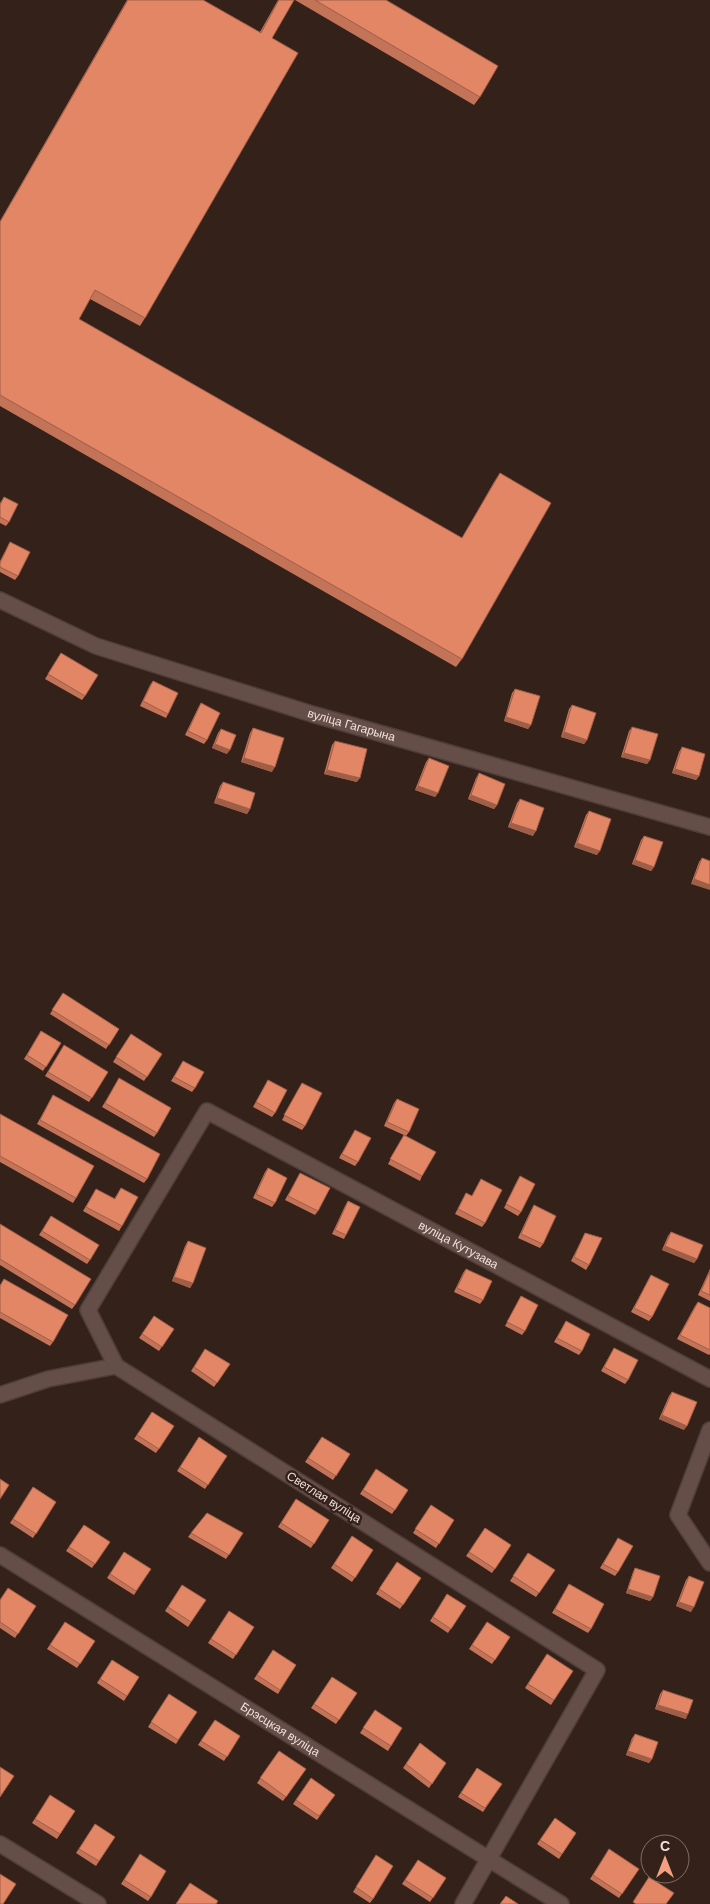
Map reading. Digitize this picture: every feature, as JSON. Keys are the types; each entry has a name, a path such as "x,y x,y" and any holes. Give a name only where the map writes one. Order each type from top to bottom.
{"street":[{"name":"вуліца Гагарына","path":"0,600 106,648 312,714 710,827"},
{"name":"вуліца Кутузава","path":"116,1366 88,1310 207,1111 710,1379"},
{"path":"0,1395 48,1379 116,1366"},
{"name":"Светлая вуліца","path":"116,1366 597,1670 489,1859"},
{"path":"710,1430 678,1515 710,1563"},
{"name":"Брэсцкая вуліца","path":"0,1555 561,1904"},
{"path":"0,1844 98,1904"},
{"path":"463,1904 489,1859"}],"building":[{"path":"128,0 203,0 261,33 279,0 294,0 272,38 298,53 145,318 95,290 79,319 462,538 500,473 551,503 462,659 0,395 0,222"},
{"path":"315,0 386,0 498,66 480,97"},
{"path":"4,497 18,504 9,522 0,517 0,505"},
{"path":"10,542 30,552 18,576 0,567"},
{"path":"61,653 98,675 85,696 48,674"},
{"path":"153,681 178,693 168,714 143,701"},
{"path":"515,689 540,696 531,725 506,717"},
{"path":"201,703 220,713 207,740 188,731"},
{"path":"572,705 596,713 587,740 564,732"},
{"path":"632,727 658,734 650,760 624,753"},
{"path":"253,728 284,738 275,767 244,758"},
{"path":"221,729 236,735 230,750 215,744"},
{"path":"335,741 367,749 360,778 327,770"},
{"path":"682,747 705,754 699,776 675,769"},
{"path":"429,758 449,766 438,793 418,786"},
{"path":"479,773 505,784 497,805 471,795"},
{"path":"223,782 255,793 250,809 217,798"},
{"path":"520,799 544,808 536,831 511,823"},
{"path":"589,811 611,819 600,851 577,843"},
{"path":"644,836 663,842 654,867 635,860"},
{"path":"702,858 710,861 710,885 694,879"},
{"path":"63,993 119,1029 109,1045 52,1010"},
{"path":"41,1031 61,1043 46,1067 27,1055"},
{"path":"131,1034 162,1054 147,1077 116,1057"},
{"path":"64,1045 108,1072 92,1098 48,1072"},
{"path":"183,1061 204,1072 195,1088 174,1077"},
{"path":"119,1078 171,1108 157,1133 105,1103"},
{"path":"268,1080 287,1090 275,1113 256,1102"},
{"path":"302,1083 322,1093 305,1126 284,1115"},
{"path":"53,1095 160,1154 147,1179 40,1120"},
{"path":"397,1099 419,1109 409,1132 387,1122"},
{"path":"0,1114 94,1166 76,1198 0,1156"},
{"path":"355,1130 371,1138 358,1162 342,1154"},
{"path":"404,1135 436,1152 422,1176 390,1159"},
{"path":"268,1168 287,1178 275,1203 256,1194"},
{"path":"300,1173 330,1188 318,1211 288,1196"},
{"path":"520,1176 535,1184 521,1212 506,1204"},
{"path":"481,1179 502,1190 485,1223 458,1209 466,1193 472,1196"},
{"path":"121,1188 138,1197 122,1226 86,1207 96,1189 115,1199"},
{"path":"348,1201 360,1207 346,1235 335,1230"},
{"path":"534,1205 556,1216 543,1244 521,1234"},
{"path":"51,1216 99,1245 90,1260 42,1231"},
{"path":"0,1224 91,1279 75,1305 0,1259"},
{"path":"671,1232 703,1245 697,1259 665,1246"},
{"path":"585,1233 602,1238 589,1265 574,1257"},
{"path":"188,1241 206,1248 193,1283 174,1277"},
{"path":"466,1269 492,1281 483,1300 457,1288"},
{"path":"710,1271 710,1295 701,1291"},
{"path":"651,1275 669,1284 652,1317 634,1308"},
{"path":"4,1279 68,1315 53,1342 0,1312 0,1286"},
{"path":"521,1296 538,1305 525,1331 507,1322"},
{"path":"698,1302 710,1308 710,1350 680,1335"},
{"path":"154,1316 174,1329 162,1347 142,1334"},
{"path":"566,1321 590,1334 582,1351 557,1338"},
{"path":"614,1348 638,1360 628,1380 604,1367"},
{"path":"205,1349 230,1364 217,1383 194,1367"},
{"path":"672,1392 697,1402 687,1426 662,1415"},
{"path":"152,1412 174,1426 159,1449 137,1435"},
{"path":"199,1437 227,1456 208,1485 180,1467"},
{"path":"322,1437 350,1454 336,1476 308,1458"},
{"path":"376,1469 408,1490 395,1510 363,1490"},
{"path":"0,1479 9,1485 0,1499"},
{"path":"33,1487 56,1502 36,1534 13,1519"},
{"path":"296,1499 329,1520 314,1544 281,1523"},
{"path":"431,1505 454,1520 439,1544 415,1529"},
{"path":"207,1513 243,1533 229,1555 191,1533"},
{"path":"84,1525 110,1542 95,1564 69,1547"},
{"path":"485,1528 511,1545 495,1569 469,1552"},
{"path":"352,1536 373,1550 355,1578 334,1564"},
{"path":"618,1538 633,1546 618,1572 603,1564"},
{"path":"124,1552 151,1569 136,1591 110,1574"},
{"path":"528,1553 555,1570 539,1593 513,1576"},
{"path":"397,1562 421,1578 403,1605 379,1589"},
{"path":"635,1568 660,1576 653,1597 628,1589"},
{"path":"689,1576 704,1582 694,1607 679,1602"},
{"path":"569,1584 604,1604 591,1629 555,1609"},
{"path":"182,1585 206,1600 191,1622 168,1607"},
{"path":"8,1588 36,1606 18,1634 0,1622 0,1600"},
{"path":"447,1594 466,1606 451,1629 433,1617"},
{"path":"229,1611 254,1627 236,1655 211,1639"},
{"path":"65,1622 95,1641 80,1664 50,1645"},
{"path":"487,1622 510,1637 495,1660 472,1645"},
{"path":"273,1650 296,1665 280,1690 257,1675"},
{"path":"547,1654 573,1671 554,1700 528,1684"},
{"path":"112,1660 139,1677 127,1696 100,1679"},
{"path":"332,1677 357,1693 339,1720 314,1704"},
{"path":"663,1690 693,1700 688,1714 658,1705"},
{"path":"169,1694 197,1712 178,1740 151,1722"},
{"path":"375,1710 402,1728 391,1746 363,1728"},
{"path":"215,1720 240,1736 227,1757 201,1741"},
{"path":"635,1734 658,1742 652,1759 628,1751"},
{"path":"420,1743 446,1763 432,1784 406,1764"},
{"path":"279,1751 306,1769 286,1797 260,1778"},
{"path":"0,1767 14,1776 0,1797"},
{"path":"477,1768 502,1784 485,1808 461,1793"},
{"path":"311,1778 335,1795 319,1816 296,1800"},
{"path":"50,1795 75,1811 60,1834 35,1819"},
{"path":"555,1818 576,1833 562,1854 540,1840"},
{"path":"95,1824 115,1837 99,1861 79,1849"},
{"path":"609,1849 639,1869 622,1894 593,1875"},
{"path":"140,1854 166,1871 151,1897 124,1880"},
{"path":"376,1855 393,1866 373,1899 356,1887"},
{"path":"418,1860 446,1878 433,1898 405,1880"},
{"path":"0,1874 16,1884 3,1904 0,1904"},
{"path":"190,1883 218,1901 216,1904 176,1904"},
{"path":"645,1884 660,1884 674,1893 666,1904 636,1904 633,1902"},
{"path":"506,1896 518,1904 500,1904"}]}
